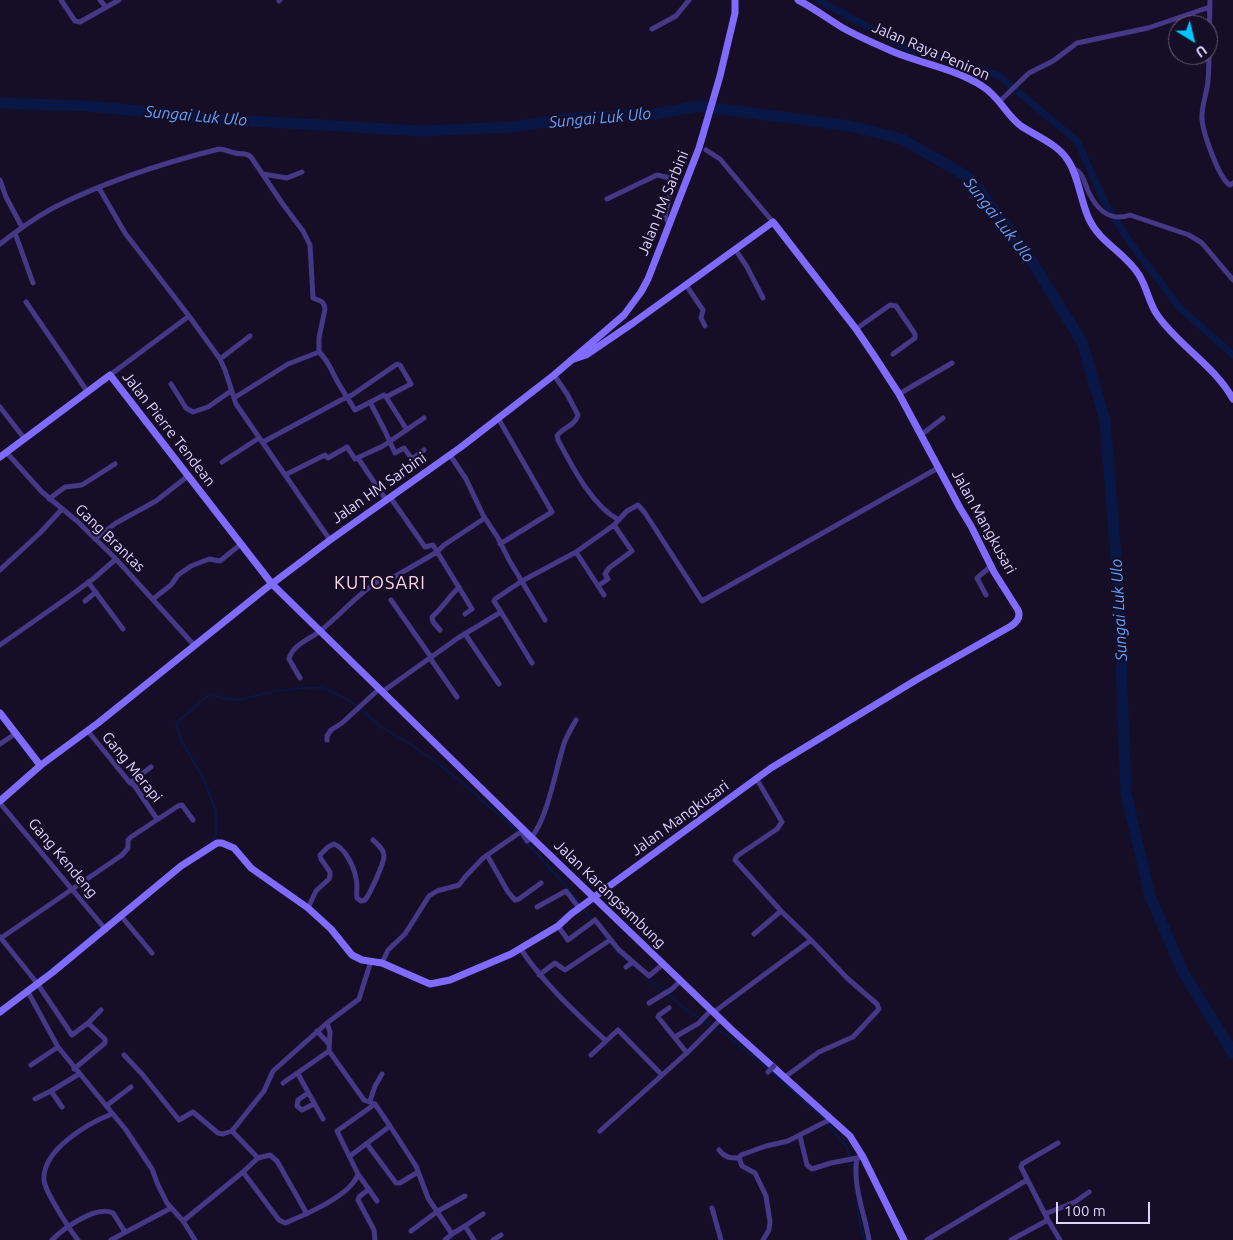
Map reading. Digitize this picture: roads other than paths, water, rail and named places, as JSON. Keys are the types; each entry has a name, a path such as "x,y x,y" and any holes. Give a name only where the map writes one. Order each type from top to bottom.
{"main road":[{"name":"Jalan HM Sarbini","path":"0,802 40,766 272,584 330,540 450,455 554,375 624,315 648,279 701,141 727,48 736,0"},
{"name":"Jalan Raya Peniron","path":"798,0 821,12 844,28 894,52 975,81 992,92 1013,120 1067,158 1093,227 1110,246 1133,266 1140,275 1156,314 1226,386 1233,400"},
{"path":"571,360 595,349 773,222"},
{"name":"Jalan Mangkusari","path":"121,916 181,866 217,843 222,843 234,848 251,868 308,908 331,929 352,954 362,960 382,963 430,984 450,980 498,960 558,926 593,897 675,839 756,778 840,725 1015,623 1019,617 1018,610 991,566 899,394 856,329 773,222"},
{"name":"Jalan Pierre Tendean","path":"0,457 110,374 272,584"},
{"name":"Jalan Karangsambung","path":"272,584 771,1068 785,1077 850,1136 856,1158 904,1240"},
{"path":"0,713 40,766"},
{"path":"1,1010 28,992 35,981 53,972 104,927 121,916"}],"street":[{"path":"61,0 77,22 86,20 119,0"},
{"path":"100,0 106,7"},
{"path":"652,29 676,16 689,0"},
{"path":"1210,0 1210,58 1202,119 1218,170 1228,184 1230,185 1233,182"},
{"path":"999,102 1021,80 1037,68 1053,61 1076,44 1148,28 1210,7"},
{"path":"0,244 22,226 56,206 145,169 223,149 235,153 247,153 310,245 313,298 325,305 319,338 319,352 326,359 347,397 355,410 410,384 398,364 347,397 261,440 222,462"},
{"path":"706,150 720,159 773,222"},
{"path":"1072,168 1078,170 1082,175 1089,193 1099,209 1110,217 1123,218 1130,215 1188,235 1202,243 1233,280"},
{"path":"263,174 287,178 302,172"},
{"path":"606,199 657,175 670,178 674,182 666,215 669,225"},
{"path":"0,180 6,197 22,226"},
{"path":"99,188 125,234 220,359 234,398 330,540"},
{"path":"15,233 33,283"},
{"path":"735,249 763,298"},
{"path":"686,285 703,310 701,318 705,326"},
{"path":"26,302 88,391"},
{"path":"856,329 890,306 895,305 916,336 914,340 893,354"},
{"path":"110,374 189,316"},
{"path":"220,359 250,336"},
{"path":"234,398 288,364 319,352"},
{"path":"899,394 952,364"},
{"path":"554,375 578,414 575,422 560,432 557,436 558,440 595,502 619,520"},
{"path":"171,384 186,408 193,412 208,407 231,391"},
{"path":"386,397 407,430"},
{"path":"370,402 394,453 404,448 412,459 424,450"},
{"path":"0,407 24,438"},
{"path":"358,458 390,442 424,418"},
{"path":"498,418 552,512 500,544"},
{"path":"920,435 943,418"},
{"path":"285,475 315,459 325,455 328,458 347,447 355,459 358,458 425,547 433,545 472,609 465,614"},
{"name":"Gang Brantas","path":"6,452 49,499 77,521 116,558 194,645"},
{"path":"450,455 466,479 485,518 545,620"},
{"path":"49,499 65,487 82,485 115,464"},
{"path":"532,663 494,600 522,581 576,552 614,525 635,505 639,506 702,601 938,468"},
{"path":"95,539 116,523 156,501 188,476"},
{"path":"0,570 40,533 62,509"},
{"path":"300,678 290,664 290,653 320,631 370,587 378,582 389,580 437,552 444,545 485,518"},
{"path":"598,586 608,579 605,574 609,568 632,551 614,525"},
{"path":"154,599 190,566 209,559 220,560 241,544"},
{"path":"576,552 604,595"},
{"path":"0,645 18,634 88,582 116,558"},
{"path":"986,595 977,578 991,566"},
{"path":"88,582 123,629"},
{"path":"440,630 433,622 432,617 442,608 447,598 459,587"},
{"path":"85,602 96,592"},
{"path":"391,600 457,697"},
{"path":"327,740 330,730 342,723 381,690 501,612"},
{"path":"465,634 499,684"},
{"path":"382,963 388,950 405,934 429,896 437,891 459,885 487,855 517,834 522,833 527,841 532,838 540,825 565,742 576,720"},
{"name":"Gang Merapi","path":"88,730 130,783 134,785 157,819"},
{"path":"0,744 15,734"},
{"path":"130,783 151,767"},
{"path":"756,778 782,822 777,829 737,856 735,860 781,911 847,978 877,1004 879,1009 853,1037 819,1052 785,1077"},
{"name":"Gang Kendeng","path":"0,802 104,927"},
{"path":"101,1010 88,1023 72,1034 35,981 1,938 122,855 128,848 130,837 157,819 180,805 184,807 193,820"},
{"path":"308,908 316,891 329,879 330,875 330,872 320,859 320,855 328,846 334,844 343,850 353,868 356,876 358,898 361,902 365,900 384,856 381,848 373,840"},
{"path":"487,855 508,892 515,900 528,894 541,883"},
{"path":"537,907 566,891 581,906"},
{"path":"754,934 781,911"},
{"path":"121,916 152,954"},
{"path":"558,926 568,940 595,920 610,940 632,963 650,976 663,964"},
{"path":"539,975 555,963 565,970 610,940"},
{"path":"675,1037 699,1023 712,1011 811,940"},
{"path":"520,948 539,975 606,1041"},
{"path":"124,1055 179,1120 193,1112 218,1133 223,1134 232,1131 264,1091 273,1071 317,1031 361,997 371,961"},
{"path":"626,967 632,963"},
{"path":"649,1004 672,990 680,980"},
{"path":"28,992 58,1048 147,1160 171,1208 196,1240"},
{"path":"669,1008 658,1016 687,1053"},
{"path":"600,1131 661,1074 687,1053 721,1019"},
{"path":"35,1099 51,1091 77,1071 106,1042 88,1023"},
{"path":"327,1023 330,1032 329,1051 364,1100 373,1103 390,1126 413,1161 428,1198 452,1234"},
{"path":"591,1055 616,1030 620,1030 661,1074"},
{"path":"317,1031 329,1044"},
{"path":"31,1065 58,1048"},
{"path":"283,1082 298,1074 329,1051"},
{"path":"298,1074 323,1119"},
{"path":"378,1201 358,1174 337,1131 373,1103 375,1086 382,1074"},
{"path":"106,1106 131,1088"},
{"path":"51,1091 62,1107"},
{"path":"308,1093 298,1100 297,1106 302,1110 314,1104"},
{"path":"78,1240 67,1227 44,1182 46,1168 54,1154 80,1130 112,1114"},
{"path":"719,1150 723,1156 740,1158 742,1155 766,1146 800,1136 830,1119"},
{"path":"350,1156 390,1126"},
{"path":"232,1131 258,1158"},
{"path":"800,1136 810,1168 816,1169 831,1163 856,1158 855,1167 869,1240"},
{"path":"367,1144 396,1184 418,1172"},
{"path":"1058,1144 1022,1164 1021,1167 1046,1217 1060,1240"},
{"path":"183,1221 258,1158 270,1155 278,1161 307,1214"},
{"path":"740,1158 742,1166 756,1173 766,1196 770,1222 769,1230 763,1240"},
{"path":"243,1172 279,1220 285,1223 316,1210 352,1185 358,1174"},
{"path":"927,1240 1027,1180"},
{"path":"368,1189 358,1200 374,1230 376,1240"},
{"path":"1011,1240 1089,1192"},
{"path":"411,1230 438,1211 465,1196"},
{"path":"112,1240 171,1208"},
{"path":"712,1208 721,1240"},
{"path":"52,1240 67,1227 96,1212 109,1211 116,1216 125,1232"},
{"path":"444,1240 483,1214"},
{"path":"465,1226 474,1240"},
{"path":"493,1240 501,1235"}],"waterway":[{"path":"818,0 909,49 939,56 998,75 1077,141 1106,205 1132,245 1179,307 1233,355"},
{"name":"Sungai Luk Ulo","path":"0,103 88,106 218,119 422,131 512,127 572,118 650,115 698,106 851,126 902,139 970,178 1031,260 1082,342 1105,420 1118,581 1126,793 1150,896 1183,972 1233,1053"},
{"path":"211,843 216,834 216,811 203,778 181,740 176,723 210,694 233,700 279,691 322,688 336,693 357,706"},
{"path":"361,709 381,727 439,764 506,820 567,887 593,921"},
{"path":"40,978 116,916"},
{"path":"602,933 617,952 639,970"},
{"path":"648,978 689,1012 728,1036 821,1116 846,1146 853,1166 856,1191"},
{"path":"857,1198 860,1225 865,1240"}],"district":[{"name":"KUTOSARI","path":"380,583"}]}
